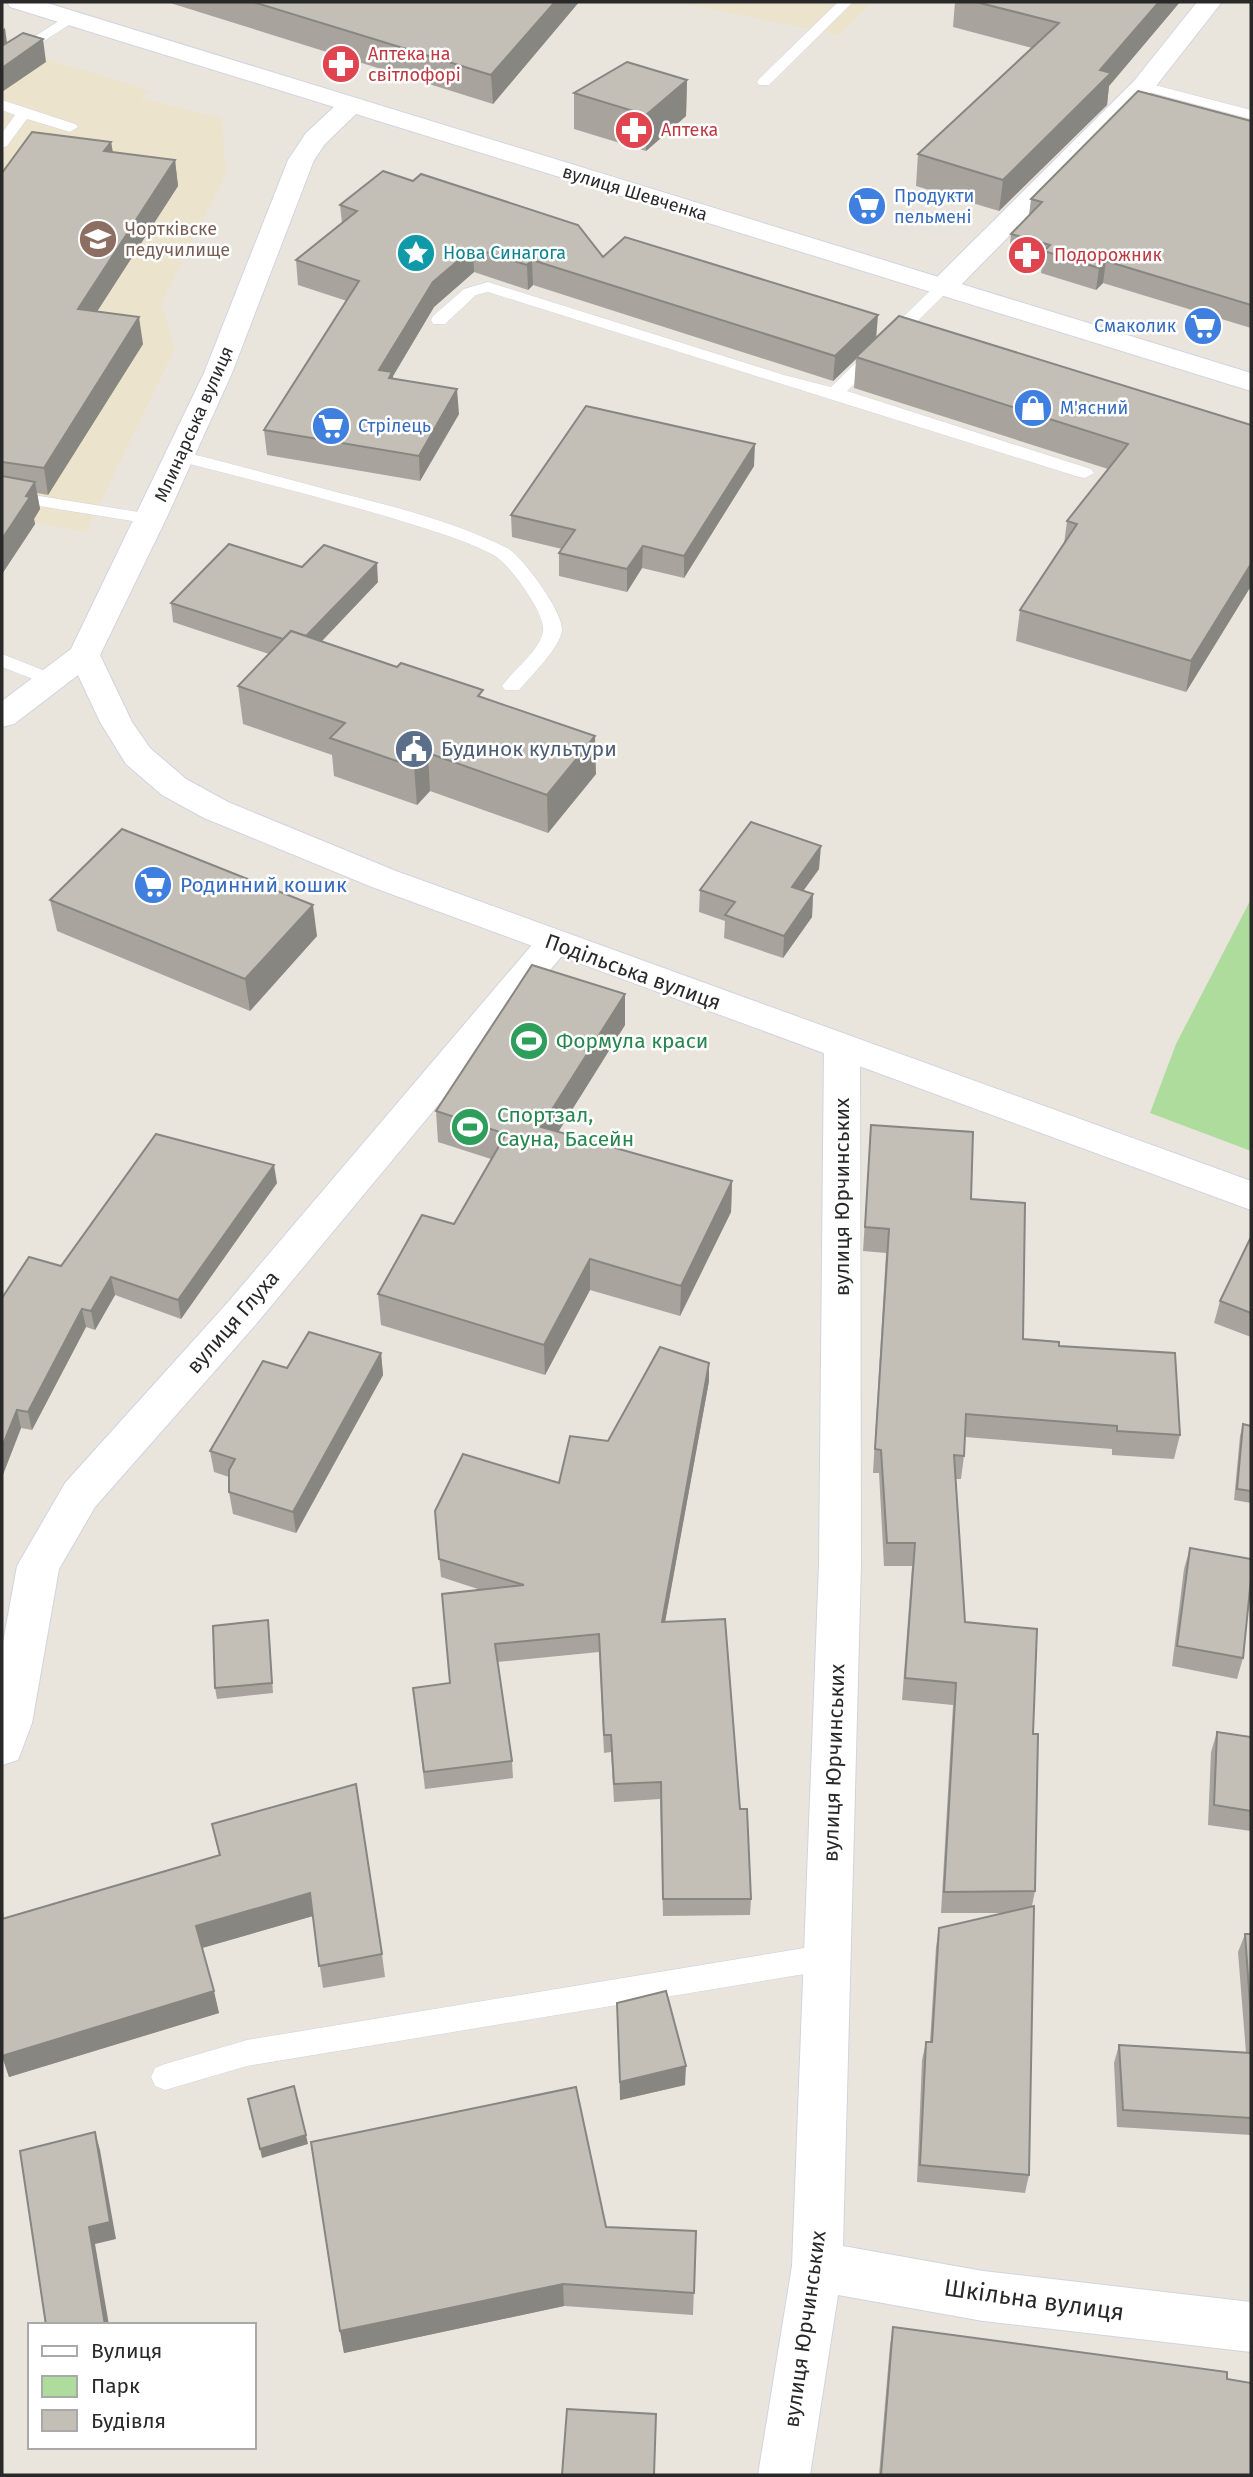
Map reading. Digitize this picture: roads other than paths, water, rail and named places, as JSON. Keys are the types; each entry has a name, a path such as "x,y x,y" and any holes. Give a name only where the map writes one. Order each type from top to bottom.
{"street":[{"name":"вулиця Шевченка","path":"19,2 1251,382"},
{"path":"942,288 1143,86 1210,2"},
{"name":"Млинарська вулиця","path":"2,717 85,655 218,373 304,155 325,129 350,106"},
{"name":"Подільська вулиця","path":"85,655 106,704 127,742 148,767 174,787 216,810 554,942 1251,1196"},
{"name":"вулиця Глуха","path":"2,1746 10,1723 38,1566 80,1495 243,1312 554,942"},
{"name":"вулиця Юрчинських","path":"784,2475 817,2266 840,1564 842,1049"},
{"name":"Шкільна вулиця","path":"817,2266 983,2296 1251,2327"}],"lane":[{"path":"764,82 846,2"},
{"path":"2,64 70,18"},
{"path":"1143,86 1251,115"},
{"path":"2,106 70,127"},
{"path":"2,144 24,113"},
{"path":"439,320 470,292 488,287 778,380 835,393 1085,473"},
{"path":"835,393 942,288"},
{"path":"180,456 374,507 445,530 503,553 517,567 550,612 553,621 550,638 512,686"},
{"path":"2,495 151,519"},
{"path":"2,660 51,680"},
{"path":"166,2077 247,2053 829,1956"}],"place":[{"name":"Аптека на світлофорі","path":"341,64"},
{"name":"Аптека","path":"634,130"},
{"name":"Продукти пельмені","path":"867,206"},
{"name":"Чортківске педучилище","path":"98,239"},
{"name":"Нова Синагога","path":"416,253"},
{"name":"Подорожник","path":"1027,255"},
{"name":"Смаколик","path":"1203,326"},
{"name":"М'ясний","path":"1033,408"},
{"name":"Стрілець","path":"331,426"},
{"name":"Будинок культури","path":"414,749"},
{"name":"Родинний кошик","path":"153,885"},
{"name":"Формула краси","path":"529,1041"},
{"name":"Спортзал, Сауна, Басейн","path":"470,1127"}]}
